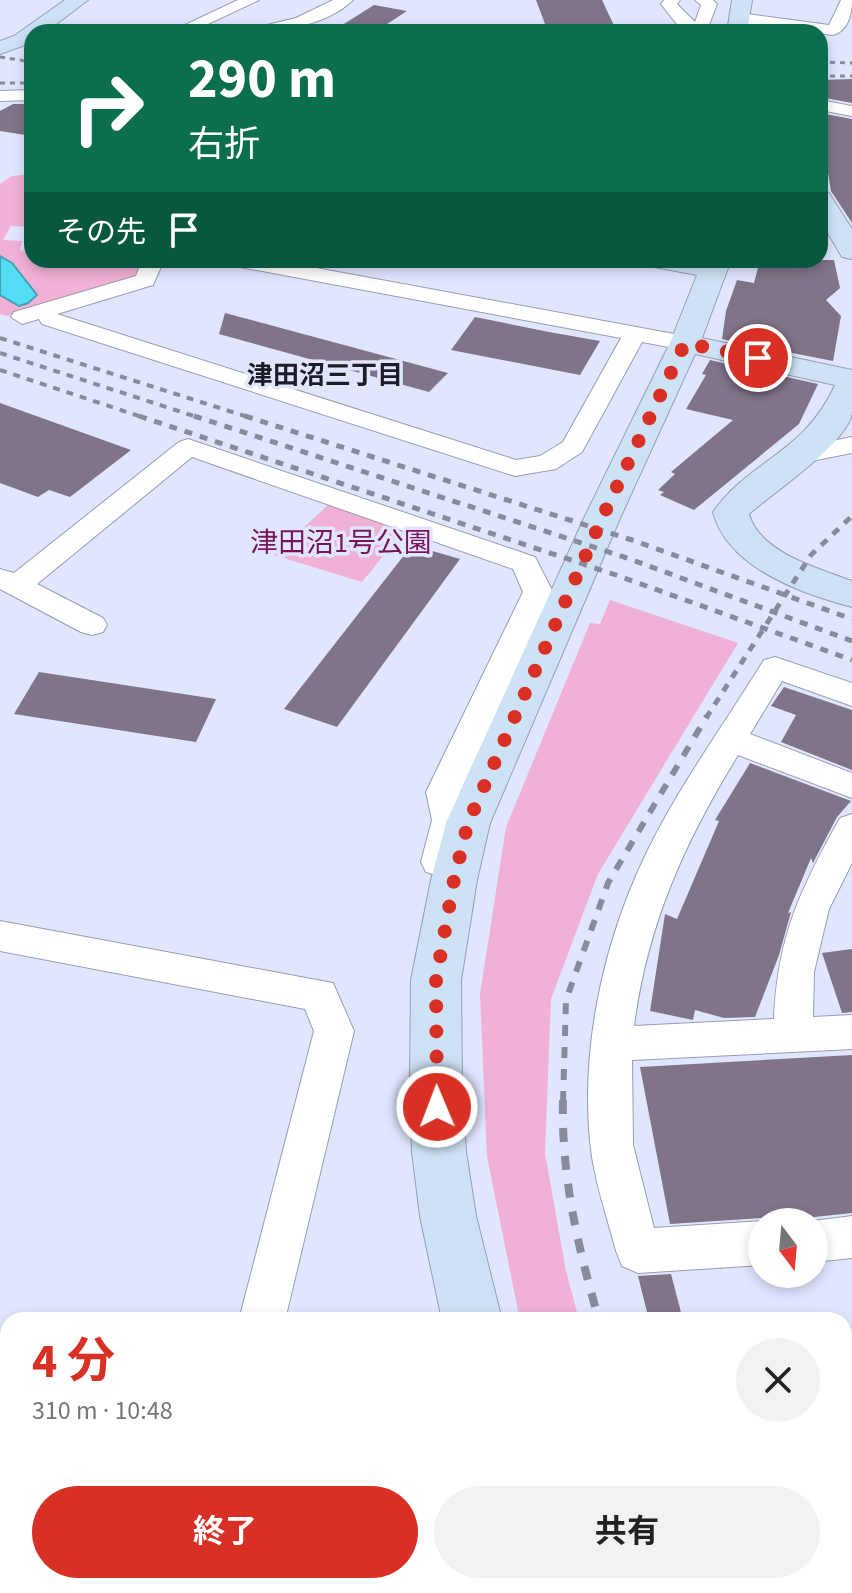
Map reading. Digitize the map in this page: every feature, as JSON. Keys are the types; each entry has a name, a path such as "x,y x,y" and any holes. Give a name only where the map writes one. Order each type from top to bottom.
{"street":[{"path":"46,24 78,0"},
{"path":"196,24 251,0"},
{"path":"305,24 345,0"},
{"path":"672,0 669,4 682,22 693,24"},
{"path":"703,0 709,4 709,24"},
{"path":"828,30 833,30 839,23 849,0"},
{"path":"739,21 770,24"},
{"path":"0,48 24,38"},
{"path":"0,96 24,95"},
{"path":"828,106 852,111"},
{"path":"828,211 852,251"},
{"path":"22,317 145,280 150,268"},
{"path":"279,268 635,333 852,380 847,397 806,454 731,512 731,522 738,535 774,562 852,595"},
{"path":"470,1312 448,1216 439,1152 436,980 454,880 468,823 603,516 685,343 714,268"},
{"path":"50,319 515,468 547,463 573,447 635,333"},
{"path":"806,454 852,445"},
{"path":"92,625 8,582 188,447 525,563 538,592 443,792 449,820 421,953 436,980"},
{"path":"748,1244 638,1251 612,1147 613,1044 626,959 645,895 664,852 775,667 852,695"},
{"path":"732,740 852,786"},
{"path":"793,1035 795,972 811,909 852,827"},
{"path":"0,936 319,995 334,1031 264,1312"},
{"path":"613,1044 852,1032"},
{"path":"828,1239 852,1237"}],"green space":[{"path":"24,175 24,227 11,226 3,240 22,241 20,250 24,252 24,268 139,268 137,274 127,284 66,297 7,316 0,314 0,184 12,176"},
{"name":"津田沼1号公園","path":"329,504 405,529 362,582 274,555"},
{"path":"610,600 738,643 598,874 551,999 545,1153 566,1271 577,1312 518,1312 487,1157 480,994 506,827 590,623 600,624"}],"water":[{"path":"0,256 12,263 37,295 28,303 19,306 0,295"}],"building":[{"path":"536,0 602,0 613,24 545,24"},
{"path":"374,5 407,11 387,24 344,24"},
{"path":"852,79 852,103 828,98 828,80"},
{"path":"13,104 24,104 24,135 0,131 0,111"},
{"path":"828,114 852,119 852,223 831,191"},
{"path":"828,260 834,260 840,288 826,300 841,316 833,361 722,339 726,311 737,280 754,283 758,268 828,268"},
{"path":"225,313 448,373 429,392 219,334"},
{"path":"475,317 600,341 580,375 451,350"},
{"path":"710,360 818,384 799,424 694,510 660,495 664,492 658,490 675,474 671,472 733,420 686,409 706,375 702,374"},
{"path":"0,403 131,450 70,497 49,490 38,497 0,483"},
{"path":"412,545 460,559 337,727 284,709"},
{"path":"39,672 216,699 196,742 14,714"},
{"path":"784,687 852,710 852,770 781,742 796,715 771,706"},
{"path":"750,763 851,801 837,817 813,863 811,858 788,913 791,912 779,955 755,1017 724,1018 695,1010 693,1020 650,1011 665,914 677,919 719,821 715,820"},
{"path":"852,949 852,1012 842,1013 822,953"},
{"path":"852,1055 852,1213 828,1216 828,1208 748,1208 748,1219 670,1224 640,1067"},
{"path":"671,1274 681,1312 647,1312 638,1276"}],"railway":[{"path":"0,57 24,61"},
{"path":"828,62 852,63"},
{"path":"828,76 852,76"},
{"path":"0,83 24,83"},
{"path":"0,338 251,418"},
{"path":"0,353 200,418"},
{"path":"0,370 145,418"},
{"path":"139,416 145,418"},
{"path":"194,416 627,558 774,612"},
{"path":"245,416 632,540 785,595"},
{"path":"145,418 616,575 764,628"},
{"path":"785,595 811,555 852,516"},
{"path":"774,612 785,595"},
{"path":"785,595 852,619"},
{"path":"764,628 774,612"},
{"path":"774,612 852,641"},
{"path":"706,718 764,628"},
{"path":"764,628 852,660"},
{"path":"563,1102 566,1000 608,883 707,716"},
{"path":"563,1102 565,1156 572,1211 597,1312"}],"district":[{"name":"津田沼三丁目","path":"325,375"}],"route":[{"path":"437,1107 436,980 468,823 603,516 685,343 758,358"}]}
